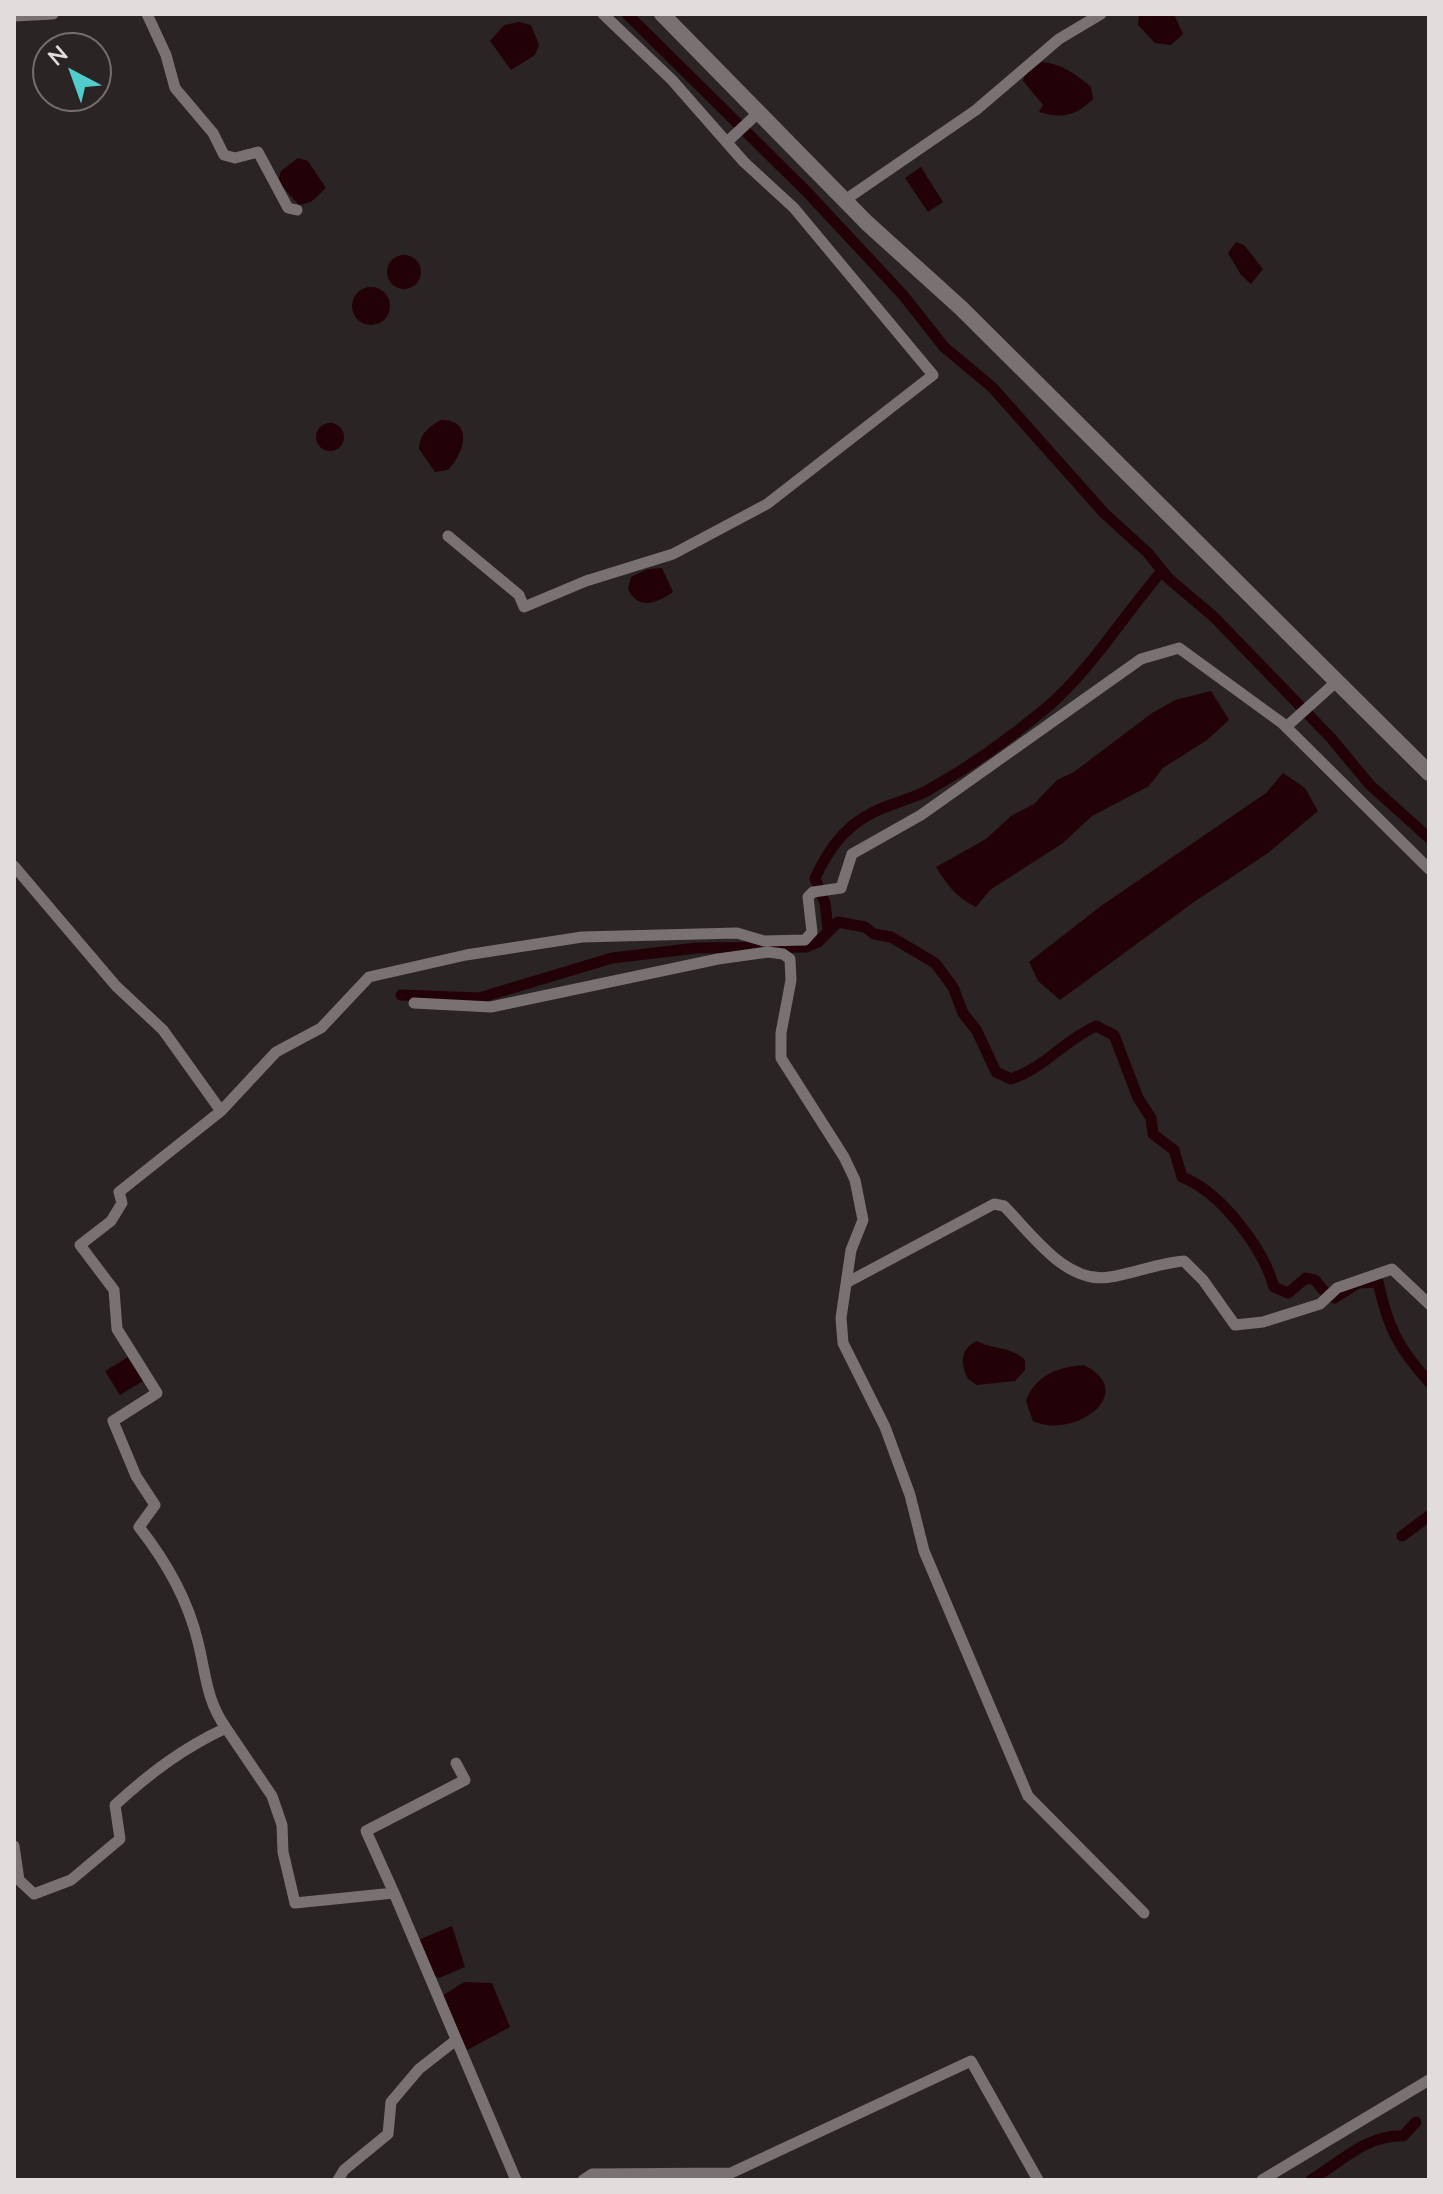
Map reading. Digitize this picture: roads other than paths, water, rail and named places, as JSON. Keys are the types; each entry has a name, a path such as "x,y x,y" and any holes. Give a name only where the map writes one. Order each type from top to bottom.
{"street":[{"path":"14,16 53,14"},
{"path":"147,14 166,55 175,88 213,133 224,155 235,158 258,152 288,208 297,210"},
{"path":"448,536 519,595 524,607 586,581 673,554 767,504 933,375 804,219 727,142 672,80 603,14"},
{"path":"662,14 845,200 961,308 1429,773"},
{"path":"845,200 976,110 1059,39 1101,14"},
{"path":"727,142 758,113"},
{"path":"394,1893 295,1903 283,1852 282,1825 272,1796 210,1702 199,1643 188,1612 170,1572 139,1527 155,1505 136,1476 113,1421 157,1393 117,1329 114,1290 80,1245 111,1221 122,1203 119,1192 137,1174 221,1111 276,1052 321,1028 369,977 466,955 582,937 737,933 773,941 810,938 808,897 813,892 841,888 852,854 921,815 1114,677 1157,652 1179,648 1187,650 1288,725 1429,869"},
{"path":"1288,725 1336,682"},
{"path":"14,866 41,893 116,986 163,1030 221,1111"},
{"path":"414,1003 491,1007 718,959 768,952 787,956 792,968 781,1033 781,1058 844,1157 855,1180 863,1220 851,1250 841,1318 843,1343 885,1427 910,1495 924,1551 1028,1796 1144,1913"},
{"path":"846,1283 994,1204 1004,1206 1057,1258 1085,1275 1110,1277 1184,1261 1203,1280 1235,1325 1263,1322 1320,1304 1337,1288 1392,1269 1429,1304"},
{"path":"14,1846 19,1880 34,1894 71,1880 120,1839 115,1805 155,1769 190,1745 226,1728"},
{"path":"456,1763 465,1780 366,1831 516,2180"},
{"path":"338,2180 344,2170 388,2134 391,2102 410,2080 456,2040"},
{"path":"583,2180 592,2174 731,2173 971,2061 1038,2180"},
{"path":"1262,2180 1429,2080"}],"waterway":[{"path":"627,14 807,192 903,295 944,347 992,387 1104,513 1148,553 1168,578 1214,617 1331,738 1370,785 1429,838"},
{"path":"828,929 825,903 815,878 842,835 872,813 925,792 960,771 1045,709 1092,660 1162,571"},
{"path":"401,995 479,998 612,958 697,948 806,947 818,942 838,922 865,927 874,934 891,937 935,963 953,987 963,1013 977,1031 996,1072 1011,1079 1034,1068 1096,1026 1114,1035 1138,1098 1151,1118 1153,1134 1174,1150 1182,1177 1211,1195 1238,1223 1260,1255 1274,1287 1288,1293 1306,1278 1315,1280 1328,1296"},
{"path":"1334,1298 1358,1283 1378,1282 1396,1336 1429,1382"},
{"path":"1402,1536 1429,1516"},
{"path":"1311,2180 1366,2144 1403,2136 1416,2122"}]}
